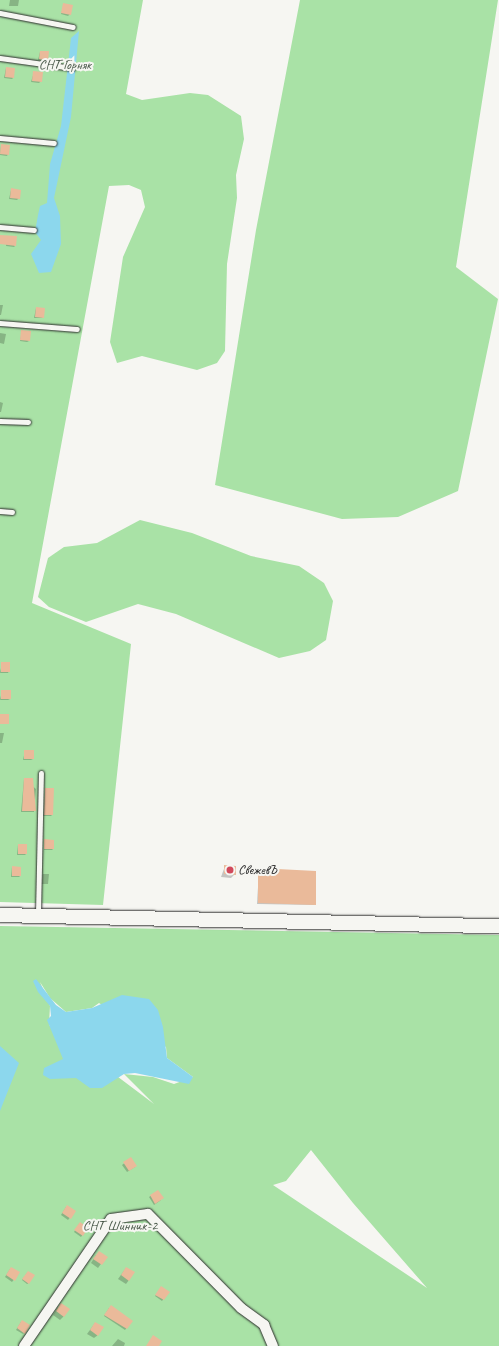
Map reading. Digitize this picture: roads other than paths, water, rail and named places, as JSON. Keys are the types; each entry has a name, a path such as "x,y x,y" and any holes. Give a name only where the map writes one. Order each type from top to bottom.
{"street":[{"path":"0,915 499,926"},
{"path":"24,1346 111,1219 148,1214 241,1308 264,1325 273,1346"}],"lane":[{"path":"0,12 73,27"},
{"path":"0,58 72,68"},
{"path":"0,138 54,143"},
{"path":"0,228 34,230"},
{"path":"0,324 77,329"},
{"path":"0,421 28,422"},
{"path":"0,511 12,512"},
{"path":"38,916 41,773"}],"water":[{"path":"79,31 71,117 54,198 60,216 61,244 51,272 39,273 31,254 41,240 35,232 38,215 40,206 47,203 50,164 61,126 71,38"},
{"path":"36,979 56,1005 66,1012 92,1008 122,995 149,999 158,1010 163,1027 167,1058 193,1077 189,1084 135,1073 124,1074 102,1088 90,1088 76,1078 50,1079 43,1075 44,1068 63,1059 47,1020 51,1016 50,1006 38,992 33,981"},
{"path":"0,1046 19,1063 0,1111"}],"place":[{"name":"СвежевЪ","path":"230,870"}],"park label":[{"name":"СНТ Горняк","path":"65,65"},
{"name":"СНТ Шинник-2","path":"120,1226"}]}
